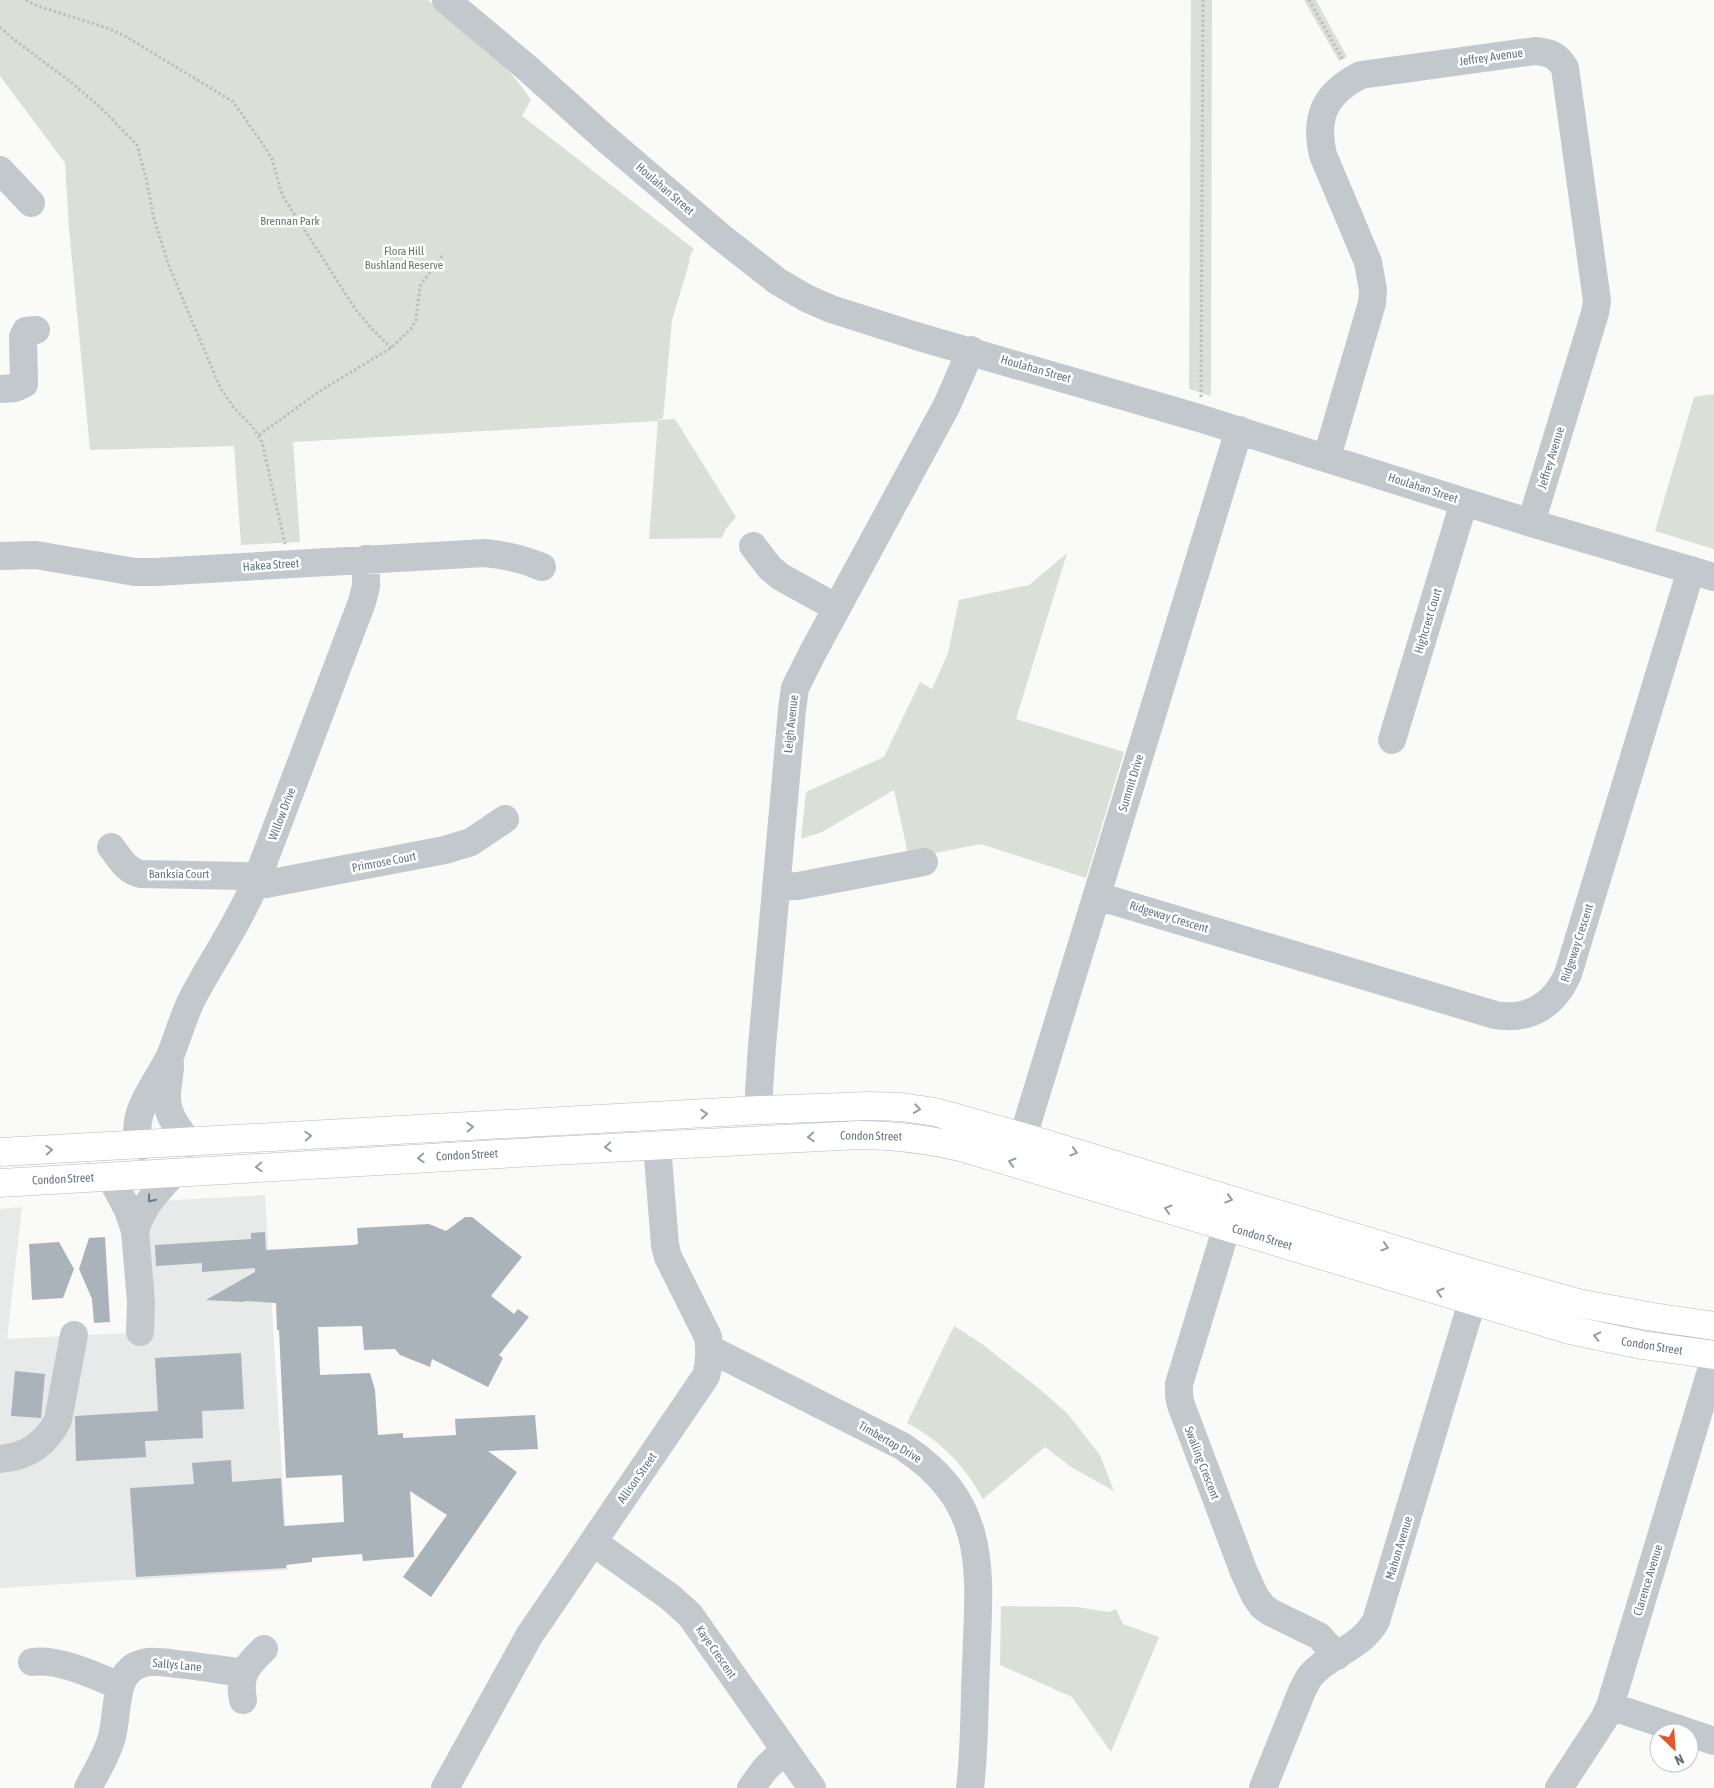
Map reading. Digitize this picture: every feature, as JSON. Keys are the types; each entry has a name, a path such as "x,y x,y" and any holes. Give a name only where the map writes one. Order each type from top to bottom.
{"main road":[{"path":"0,1152 142,1146 760,1110 868,1106 901,1107 936,1112 1023,1137 1479,1275 1578,1303 1653,1318 1714,1326"},
{"path":"655,1117 657,1145"},
{"name":"Condon Street","path":"0,1183 657,1145 893,1135 961,1147 1561,1328 1606,1338 1714,1355"},
{"path":"142,1146 148,1154 163,1160 190,1159 229,1169"},
{"name":"Mahon Avenue","path":"1472,1302 1479,1275"}],"street":[{"name":"Houlahan Street","path":"446,0 721,237 777,281 806,298 831,309 916,336 971,350 1239,430 1531,523 1702,573"},
{"name":"Jeffrey Avenue","path":"1327,457 1372,303 1373,290 1368,262 1323,155 1319,138 1321,117 1325,105 1342,86 1361,75 1535,51 1547,52 1561,60 1566,74 1597,301 1595,313 1531,523"},
{"path":"0,170 31,203"},
{"path":"0,389 15,388 24,384 23,336 26,331 36,330"},
{"name":"Leigh Avenue","path":"760,1110 760,1073 792,700 802,673 947,405 971,350"},
{"name":"Summit Drive","path":"1023,1137 1239,430"},
{"name":"Highcrest Court","path":"1392,740 1464,502"},
{"path":"753,546 770,568 781,578 837,608"},
{"name":"Hakea Street","path":"0,556 36,555 135,572 485,553 525,560 542,567"},
{"name":"Willow Drive","path":"142,1146 138,1139 138,1121 150,1089 169,1057 190,1004 236,923 256,882 362,602 366,586 366,559"},
{"name":"Ridgeway Crescent","path":"1097,896 1495,1015 1518,1016 1532,1012 1551,1000 1562,989 1568,974 1702,573"},
{"name":"Primrose Court","path":"256,882 266,884 452,848 471,842 505,819"},
{"name":"Banksia Court","path":"111,847 133,873 244,876 256,882"},
{"path":"776,887 798,886 924,862"},
{"name":"Willow Drive","path":"169,1057 170,1074 167,1108 171,1119 189,1143"},
{"name":"Allison Street","path":"445,1788 529,1636 706,1376 710,1349 708,1337 668,1257 663,1232 657,1145"},
{"path":"140,1332 141,1302 136,1231 138,1219 146,1205 175,1172"},
{"path":"110,1176 128,1210 136,1231"},
{"name":"Swalling Crescent","path":"1227,1226 1180,1384 1179,1396 1181,1405 1244,1572 1255,1596 1262,1606 1270,1612 1319,1636 1337,1656"},
{"name":"Mahon Avenue","path":"1263,1788 1302,1691 1312,1674 1364,1638 1376,1621 1472,1302"},
{"path":"0,1459 29,1452 46,1439 54,1428 58,1420 74,1335"},
{"name":"Timbertop Drive","path":"710,1349 902,1446 935,1471 958,1501 972,1534 976,1550 978,1592 970,1788"},
{"name":"Clarence Avenue","path":"1559,1788 1604,1720 1610,1706 1714,1361"},
{"name":"Kaye Crescent","path":"593,1542 670,1597 690,1614 812,1788"},
{"path":"243,1700 241,1691 244,1673 264,1648"},
{"path":"32,1662 49,1662 91,1674 120,1686 115,1728 111,1741 88,1788"},
{"name":"Sallys Lane","path":"120,1686 127,1672 148,1662 162,1662 244,1673"},
{"path":"1610,1706 1714,1741"},
{"path":"751,1788 765,1769 784,1750"}],"path":[{"path":"26,0 34,5 107,28 125,36 232,101 272,159 282,195 356,310 391,348"},
{"path":"1199,418 1203,0"},
{"path":"1309,0 1346,66"},
{"path":"0,26 12,38 72,83 100,107 136,145 146,178 154,219 169,266 222,389 234,408 259,435 285,545"},
{"path":"259,435 320,392 391,348 411,330 416,320 420,286 443,255"}],"shaded area":[{"path":"265,1195 288,1570 0,1588 0,1209 22,1207 7,1339 127,1333 132,1317 124,1221 158,1201"}],"green space":[{"name":"Brennan Park","path":"0,0 428,0 484,46 521,85 531,100 522,116 694,249 689,258 672,320 663,419 658,420 675,419 736,517 725,530 722,538 649,539 658,421 293,442 300,542 241,545 234,446 90,450 69,228 65,163 0,76"},
{"path":"1191,0 1212,0 1211,396 1189,389"},
{"path":"1304,0 1316,0 1347,57 1339,61"},
{"path":"1714,394 1714,549 1655,531 1694,397"},
{"path":"1067,553 1016,719 1124,752 1086,878 981,844 909,858 894,790 822,832 801,839 806,792 884,757 920,682 932,689 948,653 959,600 1029,585"},
{"path":"954,1326 982,1344 1067,1413 1100,1455 1114,1491 1071,1467 1045,1447 983,1499 968,1475 951,1455 931,1438 907,1423"},
{"path":"1001,1606 1076,1607 1109,1612 1116,1609 1123,1624 1159,1637 1111,1752 1072,1697 1000,1665"}],"building":[{"path":"465,1217 472,1217 522,1257 491,1296 514,1314 518,1309 529,1317 499,1355 503,1358 488,1387 432,1359 430,1367 400,1355 395,1349 364,1350 362,1326 318,1327 320,1375 370,1373 375,1390 378,1435 403,1433 403,1438 456,1435 455,1419 535,1415 538,1449 488,1451 517,1472 431,1597 403,1577 447,1515 410,1491 414,1557 363,1561 362,1554 312,1558 312,1562 286,1565 286,1568 136,1577 130,1488 194,1484 192,1463 231,1460 232,1482 281,1478 284,1526 344,1522 342,1475 286,1478 276,1303 206,1300 255,1272 255,1268 202,1272 202,1263 156,1266 155,1245 251,1239 251,1233 265,1232 266,1250 354,1245 358,1244 357,1228 429,1224 446,1231"},
{"path":"105,1237 110,1322 94,1323 92,1299 79,1269 89,1238"},
{"path":"59,1242 74,1269 63,1298 32,1300 29,1244"},
{"path":"241,1353 244,1409 202,1411 203,1438 145,1441 146,1457 76,1461 75,1416 158,1411 155,1358"},
{"path":"15,1371 45,1374 41,1418 11,1416"}],"park label":[{"name":"Flora Hill Bushland Reserve","path":"404,258"}]}
